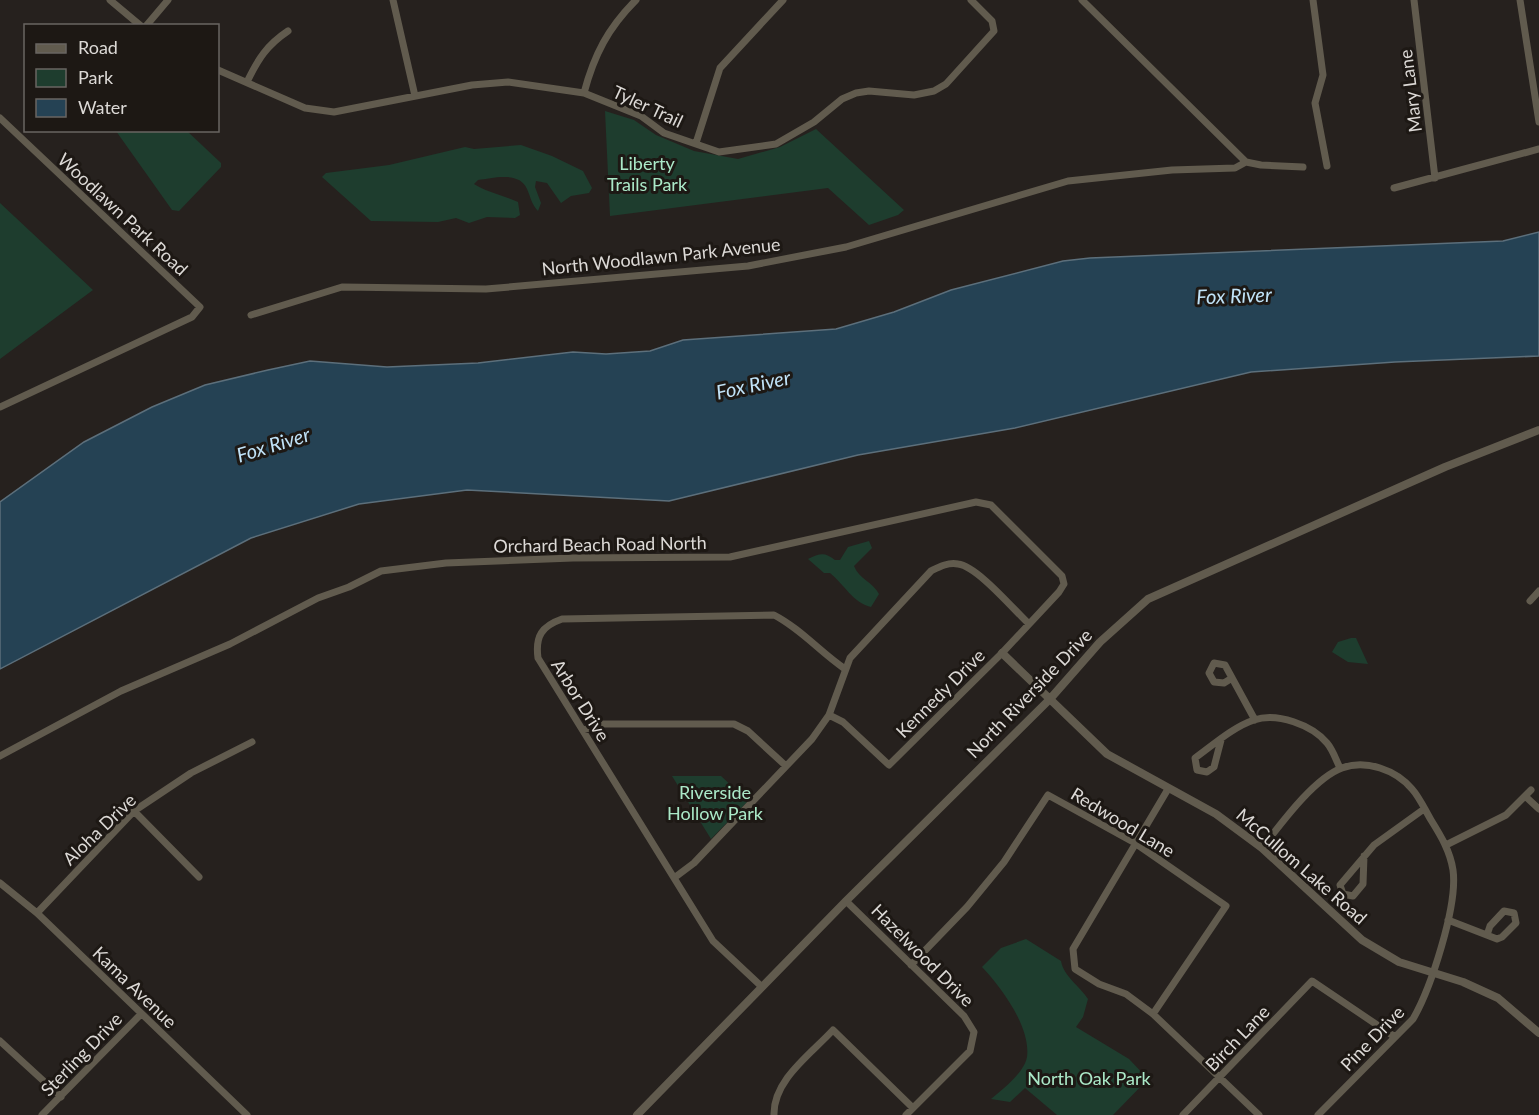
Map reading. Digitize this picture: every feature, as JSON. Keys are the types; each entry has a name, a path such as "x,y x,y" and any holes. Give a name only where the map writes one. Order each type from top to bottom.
{"street":[{"path":"110,0 139,24"},
{"path":"148,24 168,0"},
{"path":"393,0 415,96"},
{"path":"584,93 597,50 615,21 636,0"},
{"path":"696,143 720,68 783,0"},
{"name":"Tyler Trail","path":"219,70 305,108 334,112 472,85 508,82 584,93 641,116 664,133 719,152 776,144 814,122 842,99 856,93 869,91 914,95 934,91 946,84 992,36 994,27 990,19 971,0"},
{"path":"1082,0 1246,162 1303,167"},
{"path":"1313,0 1323,75 1316,103 1327,166"},
{"name":"Mary Lane","path":"1414,0 1435,178"},
{"path":"1520,0 1539,122"},
{"path":"247,82 261,54 288,31"},
{"name":"Woodlawn Park Road","path":"0,118 200,307 192,317 0,407"},
{"path":"1394,188 1539,148"},
{"name":"North Woodlawn Park Avenue","path":"251,315 342,287 486,289 748,266 846,247 1068,181 1172,170 1235,168 1246,162"},
{"name":"North Riverside Drive","path":"637,1115 846,901 1050,699 1100,642 1148,599 1445,467 1539,430"},
{"name":"Orchard Beach Road North","path":"0,756 122,691 230,644 318,598 349,587 381,571 446,563 515,560 730,557 976,502 991,504 1057,569 1064,584"},
{"path":"674,878 694,863 812,739 829,715 850,658 931,571 945,564 958,564 971,569 1029,624"},
{"name":"Kennedy Drive","path":"829,715 843,722 889,765 1002,653 1064,584"},
{"path":"1530,601 1539,591"},
{"name":"Arbor Drive","path":"762,987 713,941 538,658 536,645 540,633 549,624 562,619 774,615 797,628 828,658 845,669"},
{"name":"McCullom Lake Road","path":"1002,653 1107,754 1216,814 1262,848 1362,940 1400,962 1463,982 1498,998 1539,1033"},
{"path":"1232,678 1255,720"},
{"path":"1221,740 1214,767 1207,772 1197,770 1194,758 1221,740 1255,720 1279,718 1310,731 1328,744 1340,768 1322,779 1262,848"},
{"path":"583,730 602,724 734,724 748,730 786,766"},
{"name":"Aloha Drive","path":"37,913 134,811 191,773 252,742"},
{"name":"Pine Drive","path":"1318,1115 1413,1019 1422,1004 1448,920 1453,871 1446,845 1413,790 1389,772 1371,765 1340,768"},
{"path":"1168,789 1073,949 1075,969 1099,984 1126,994 1153,1014 1259,1115"},
{"path":"1446,845 1506,814 1528,793 1539,809"},
{"name":"Redwood Lane","path":"911,965 967,907 1004,862 1048,795 1134,843 1226,906 1153,1014"},
{"path":"1364,856 1364,884 1353,896 1343,894 1340,885 1364,856 1374,845 1424,809"},
{"path":"134,811 200,877"},
{"name":"Kama Avenue","path":"0,883 37,913 247,1115"},
{"name":"Hazelwood Drive","path":"846,901 964,1016 974,1032 970,1051 906,1115"},
{"path":"1448,920 1497,939 1516,923 1514,912 1504,911 1490,926 1487,934"},
{"name":"Birch Lane","path":"1183,1115 1312,981 1395,1037"},
{"name":"Sterling Drive","path":"42,1115 141,1014"},
{"path":"774,1115 774,1102 783,1083 833,1030 913,1108"},
{"path":"0,1041 61,1097"}],"green space":[{"name":"Liberty Trails Park","path":"605,111 634,120 656,135 694,151 738,159 780,147 816,129 904,210 898,215 869,225 828,188 610,216"},
{"path":"117,132 188,132 221,163 221,167 179,211 172,210"},
{"path":"521,145 552,156 583,171 592,188 589,193 571,196 561,203 547,183 536,181 535,187 541,203 538,211 523,183 512,178 491,178 478,180 474,184 518,202 520,215 515,218 487,217 469,223 456,218 438,222 371,221 322,177 326,173 389,165 465,147 474,149"},
{"path":"0,203 93,290 0,359"},
{"path":"869,541 872,548 854,566 879,594 871,607 859,602 835,577 830,573 824,573 808,559 822,554 840,560 848,547"},
{"path":"1356,638 1368,664 1348,662 1332,652 1338,642"},
{"name":"Riverside Hollow Park","path":"672,776 721,776 748,801 711,839"},
{"name":"North Oak Park","path":"1026,939 1061,961 1068,976 1088,999 1083,1017 1076,1027 1129,1059 1148,1079 1113,1115 1057,1115 1025,1088 1010,1102 991,1099 1022,1069 1027,1057 1027,1045 1020,1021 1013,1008 998,985 982,967 1001,948"}],"water":[{"name":"Fox River","path":"1539,232 1539,356 1395,362 1251,372 1015,428 858,455 669,501 467,490 359,504 251,538 0,669 0,502 84,442 152,407 205,385 310,361 387,367 478,363 573,352 606,354 650,351 683,340 836,329 894,312 951,290 1063,261 1503,241"}]}
